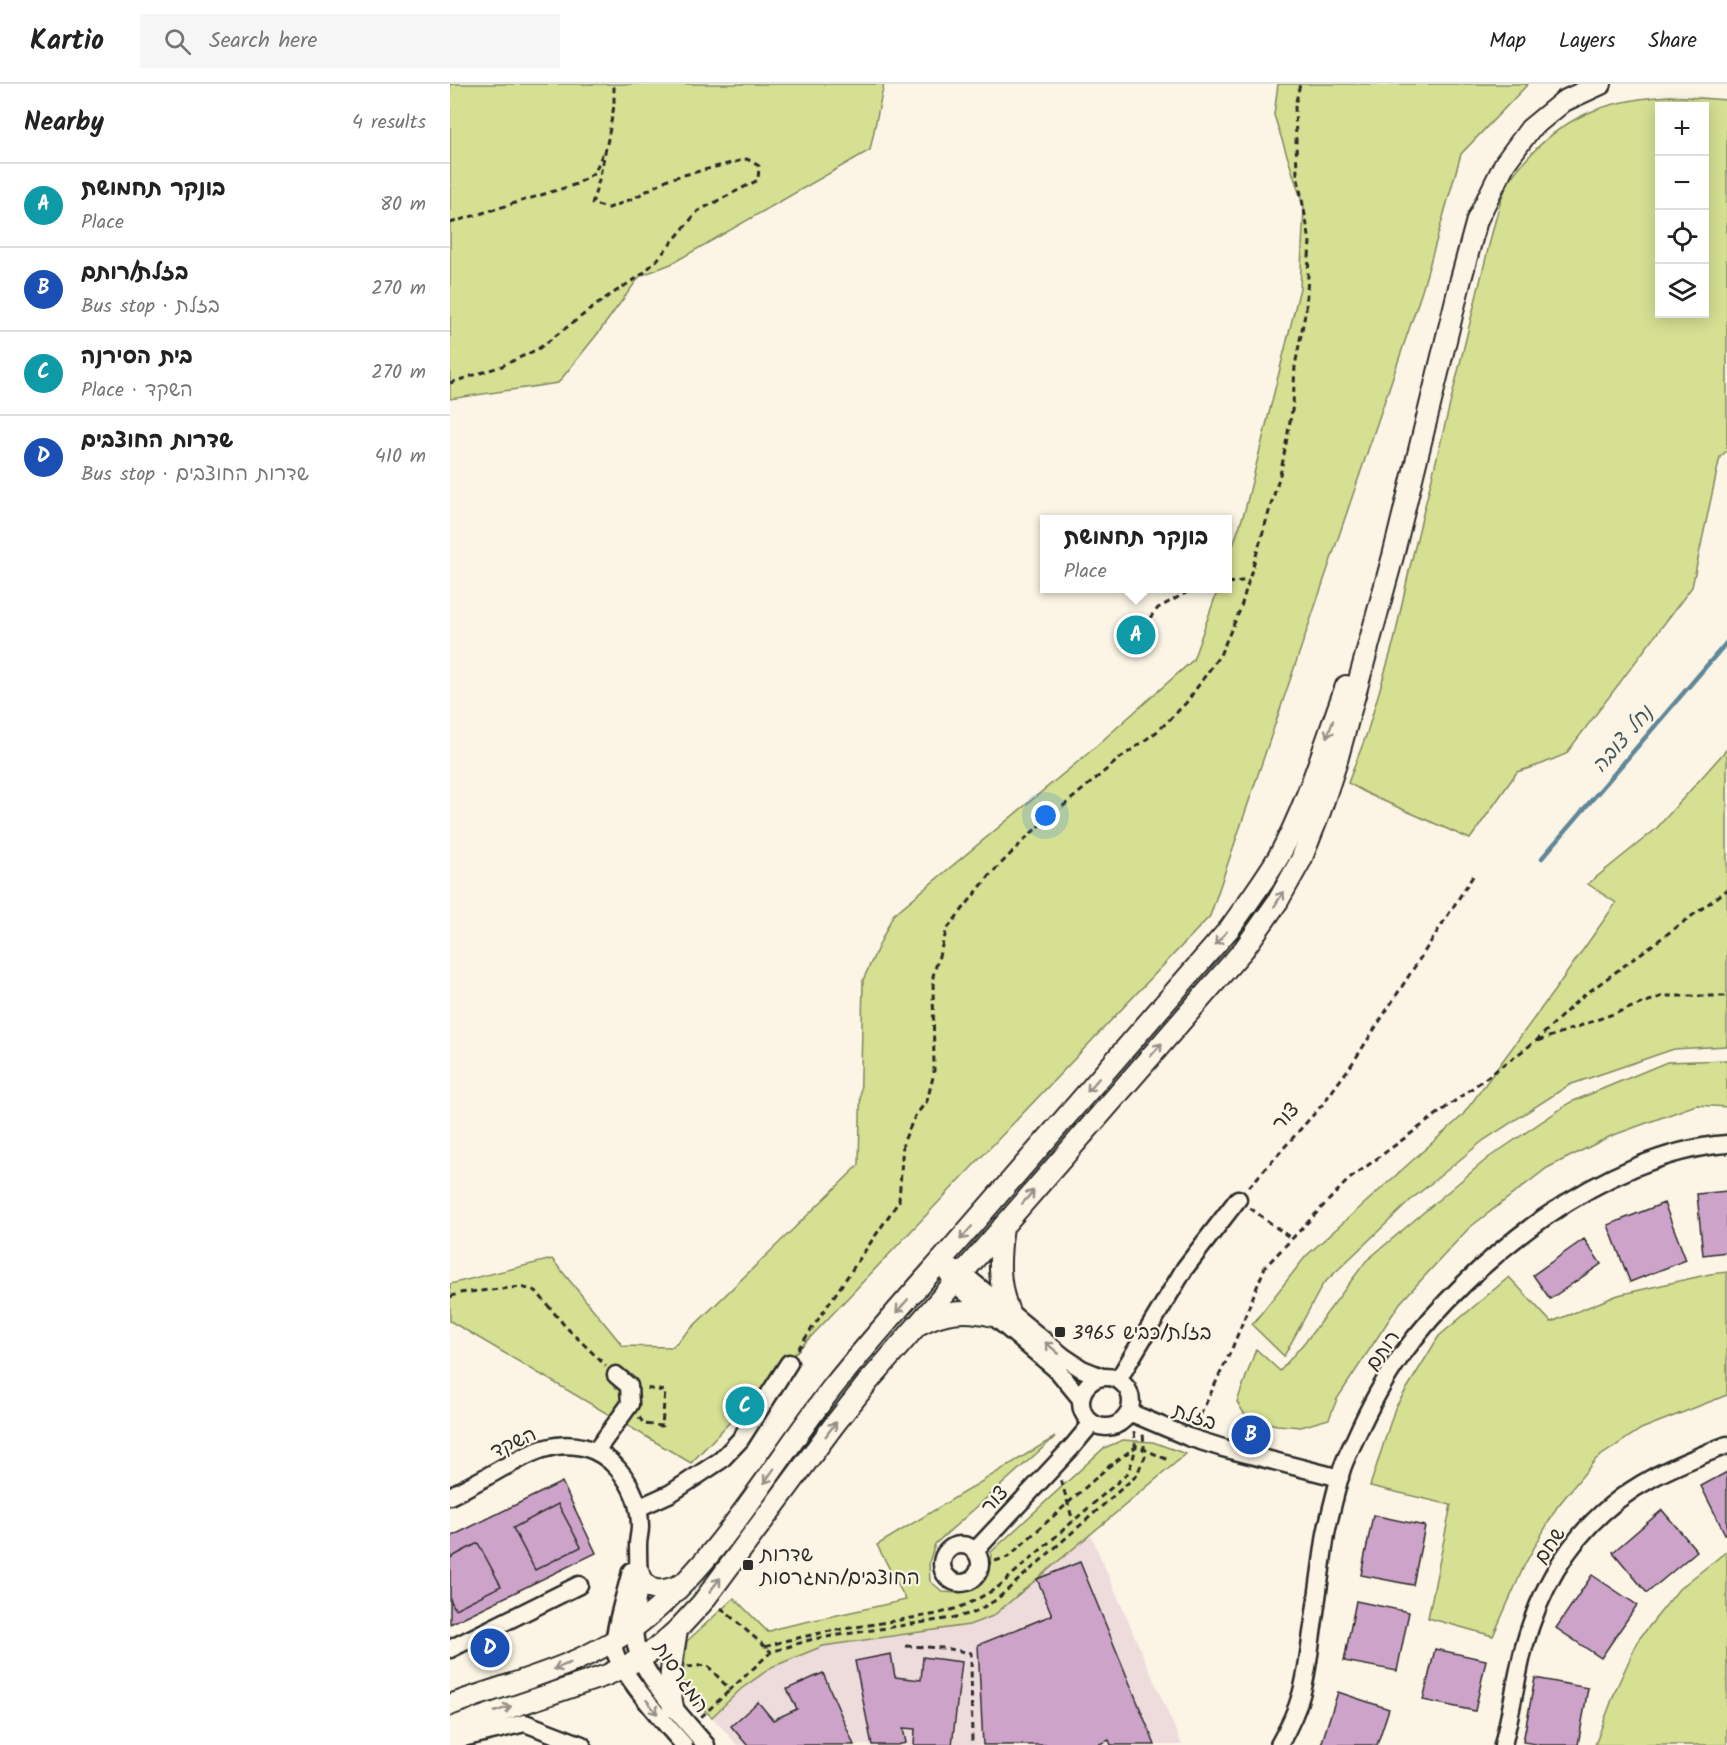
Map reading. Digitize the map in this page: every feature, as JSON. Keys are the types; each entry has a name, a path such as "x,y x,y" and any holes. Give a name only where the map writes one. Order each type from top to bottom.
{"main road":[{"path":"450,1728 607,1675 632,1663 677,1630 708,1596 868,1382 1244,949 1278,901 1301,860 1336,764 1394,556 1461,279 1478,220 1504,163 1530,129 1563,101 1601,84"},
{"path":"450,1705 564,1665 598,1650 634,1627 684,1583 730,1528 832,1389 1230,928 1260,888 1280,854 1302,806 1394,556"},
{"path":"915,1327 940,1314 952,1312 1001,1314 1003,1297 999,1270 1003,1226"},
{"path":"639,1572 643,1582 649,1588 664,1589 684,1583"},
{"path":"673,1707 671,1669 677,1630"}],"street":[{"name":"רותם","path":"1279,1745 1292,1721 1308,1666 1327,1531 1342,1469 1367,1411 1400,1357 1440,1308 1483,1265 1530,1228 1577,1197 1624,1172 1668,1155 1708,1145 1727,1144"},
{"path":"1110,1379 1185,1268 1238,1199"},
{"path":"940,1262 1001,1314 1058,1371 1081,1400"},
{"path":"1001,1314 1082,1369 1110,1379 1124,1384 1136,1415 1113,1426 1099,1426 1092,1423 1083,1413 1081,1400 1083,1391 1094,1380 1110,1379"},
{"path":"638,1508 671,1493 721,1460 740,1440 789,1363"},
{"path":"596,1451 630,1404 622,1381"},
{"name":"בזלת","path":"1136,1415 1188,1437 1223,1448 1340,1478"},
{"name":"צור","path":"977,1558 1092,1423"},
{"name":"השקד","path":"450,1496 543,1449 561,1445 583,1447 607,1456 631,1487 638,1508 640,1526 638,1544 614,1640"},
{"name":"שחם","path":"1503,1745 1524,1647 1533,1617 1559,1563 1576,1539 1597,1517 1651,1478 1685,1461 1727,1445"},
{"name":"השקד","path":"634,1627 639,1572 638,1544"},
{"path":"450,1649 579,1585"},
{"name":"המגרסות","path":"634,1627 636,1647 632,1663 659,1716 684,1745"},
{"name":"המגרסות","path":"614,1640 616,1655 632,1663 706,1745"},
{"path":"450,1741 525,1722 582,1745"}],"path":[{"path":"450,383 502,366 538,349 607,297 640,276 657,260 698,211 759,180 759,166 747,159 668,179 634,198 609,208 592,204 614,106 614,84"},
{"path":"789,1363 899,1201 903,1143 915,1116 927,1101 933,1073 933,976 947,929 989,876 1030,834 1119,759 1159,730 1186,703 1220,655 1240,610 1281,471 1293,405 1295,366 1306,309 1310,241 1297,174 1295,106 1300,84"},
{"path":"450,223 577,184 595,172 607,144"},
{"path":"1232,582 1249,580"},
{"path":"1136,635 1158,608 1186,593"},
{"name":"צור","path":"1238,1199 1322,1105 1346,1072 1475,873"},
{"path":"1188,1437 1231,1351 1266,1267 1348,1180 1536,1041 1579,999 1727,890"},
{"path":"1536,1041 1664,996 1727,996"},
{"path":"1238,1199 1292,1239"},
{"path":"450,1297 459,1293 521,1287 536,1291 565,1326 622,1381 665,1391 662,1426 644,1424 630,1404"},
{"path":"690,1727 771,1652 813,1639 973,1613 996,1600 1136,1476 1145,1457 1136,1415"},
{"path":"977,1558 1008,1557 1108,1467 1137,1446 1168,1460"},
{"path":"1057,1464 1073,1521"},
{"path":"708,1596 771,1652"},
{"path":"906,1646 944,1648 970,1653 972,1745"},
{"path":"671,1669 707,1665 730,1690"}],"shaded area":[{"path":"1090,1533 1182,1745 737,1745 712,1717 741,1689 772,1666 824,1646 919,1633 993,1616"}],"green space":[{"path":"450,84 884,84 870,150 671,264 640,276 558,383 450,399"},
{"path":"1278,84 1528,84 1461,154 1422,291 1210,916 691,1463 450,1321 450,1284 552,1259 623,1346 672,1347 859,1165 863,980 893,915 1086,755 1193,660 1217,593 1232,593 1232,548 1245,510 1300,288 1304,208 1274,115"},
{"path":"1671,96 1727,100 1727,451 1720,457 1692,587 1566,754 1517,772 1470,839 1348,783 1367,733 1394,641 1493,229 1506,189 1514,173 1522,164 1563,126 1596,110 1632,100"},
{"path":"1727,749 1727,1046 1674,1049 1569,1085 1484,1140 1413,1198 1323,1284 1284,1356 1252,1325 1306,1256 1462,1116 1616,903 1588,884 1656,829"},
{"path":"1727,1060 1727,1107 1696,1105 1611,1136 1547,1168 1469,1228 1400,1303 1337,1399 1329,1419 1301,1427 1277,1425 1247,1418 1237,1402 1256,1349 1280,1371 1309,1337 1366,1261 1488,1158 1571,1102 1667,1062"},
{"path":"1727,1272 1727,1395 1641,1429 1596,1459 1557,1507 1525,1564 1493,1636 1428,1618 1451,1505 1370,1486 1395,1408 1439,1336 1509,1277 1551,1322 1618,1295"},
{"path":"1055,1437 935,1544 929,1562 930,1581 943,1592 959,1593 977,1584 990,1568 991,1552 1104,1448 1123,1440 1153,1442 1186,1454 993,1616 969,1625 823,1646 772,1667 741,1689 712,1717 691,1698 682,1681 687,1641 734,1598 768,1632 906,1600 877,1545"},
{"path":"1727,1551 1727,1745 1595,1745 1616,1689 1639,1639 1679,1589"}],"building":[{"path":"1727,1191 1727,1252 1703,1255 1697,1194"},
{"path":"1664,1203 1686,1260 1630,1282 1608,1225"},
{"path":"1584,1239 1601,1264 1550,1299 1533,1275"},
{"path":"1727,1472 1727,1533 1725,1534 1701,1486"},
{"path":"562,1482 596,1553 450,1624 450,1537"},
{"path":"558,1504 581,1547 535,1570 513,1528"},
{"path":"1662,1510 1697,1551 1647,1593 1613,1552"},
{"path":"1373,1515 1425,1526 1413,1585 1361,1575"},
{"path":"478,1543 501,1586 455,1609 450,1599 450,1558"},
{"path":"1080,1562 1155,1745 1111,1745 1109,1740 1097,1745 983,1745 978,1645 1052,1615 1037,1579"},
{"path":"1592,1575 1637,1605 1601,1658 1556,1628"},
{"path":"1356,1601 1409,1612 1397,1671 1344,1661"},
{"path":"1435,1649 1486,1660 1475,1711 1423,1700"},
{"path":"891,1654 895,1677 921,1680 923,1657 962,1662 952,1745 914,1745 915,1729 903,1728 906,1743 872,1745 855,1661"},
{"path":"823,1673 854,1745 747,1745 731,1726 758,1702 773,1720 797,1709 787,1689"},
{"path":"1535,1678 1588,1688 1578,1745 1542,1745 1523,1742"},
{"path":"1338,1692 1389,1709 1377,1745 1321,1745"}],"waterway":[{"name":"נחל צובה","path":"1542,858 1727,642"}],"place":[{"name":"בונקר תחמושת","path":"1136,635"},
{"name":"בזלת/כביש 3965","path":"1060,1332"},
{"name":"בית הסירנה","path":"745,1406"},
{"name":"בזלת/רותם","path":"1251,1435"},
{"name":"שדרות החוצבים/המגרסות","path":"748,1565"},
{"name":"שדרות החוצבים","path":"490,1648"}]}
